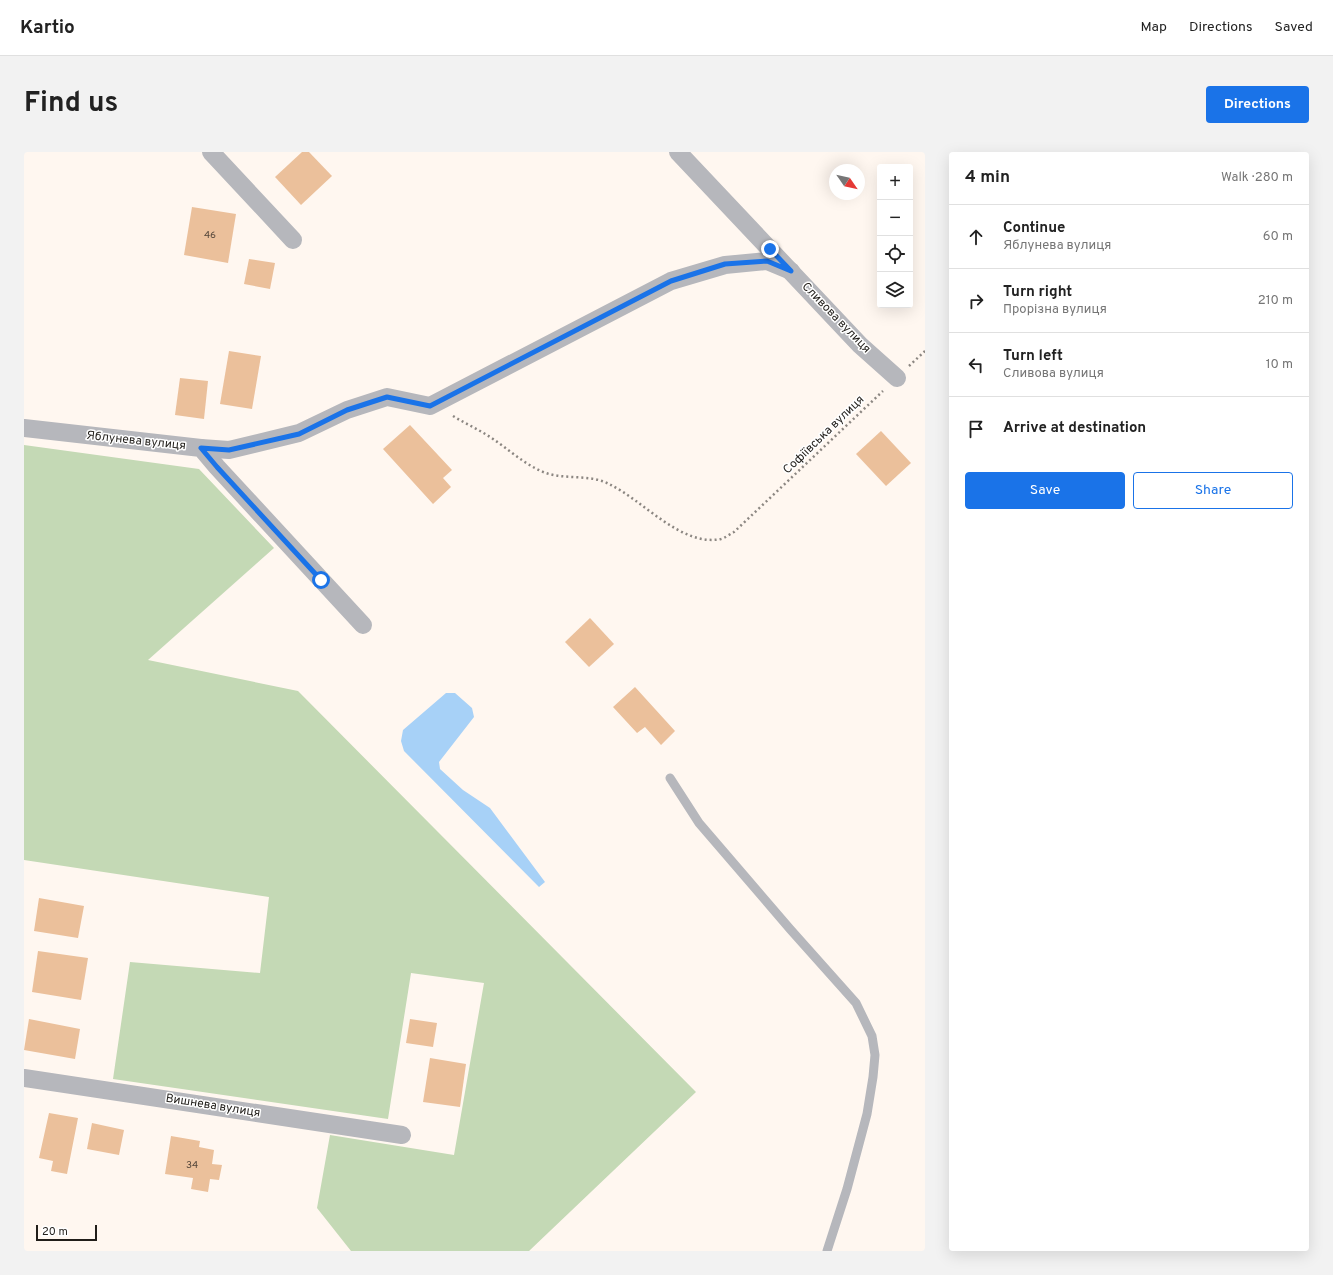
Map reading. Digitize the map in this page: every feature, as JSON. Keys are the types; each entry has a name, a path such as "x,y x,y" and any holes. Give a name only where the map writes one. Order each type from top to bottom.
{"street":[{"path":"211,152 293,240"},
{"name":"Сливова вулиця","path":"678,152 860,345 897,378"},
{"path":"201,448 229,450 299,434 347,410 387,397 430,406 671,281 725,264 767,261 791,271"},
{"name":"Яблунева вулиця","path":"24,428 201,448 363,625"},
{"name":"Вишнева вулиця","path":"24,1078 402,1135"}],"lane":[{"path":"670,778 699,822 790,929 856,1003 872,1036 875,1055 867,1114 847,1189 827,1251"}],"path":[{"name":"Софіївська вулиця","path":"430,406 450,414 491,438 541,471 558,476 594,479 608,483 626,493 680,532 706,539 721,539 734,532 925,351"}],"green space":[{"path":"24,445 199,469 274,548 148,660 298,691 696,1092 529,1251 351,1251 317,1208 330,1135 454,1155 484,983 411,973 388,1119 113,1079 130,962 260,973 269,897 24,860"}],"water":[{"path":"446,693 455,693 472,708 474,717 439,762 440,769 463,790 490,808 545,882 539,887 404,751 401,741 403,730"}],"building":[{"path":"302,152 309,152 332,176 301,205 275,177"},
{"path":"192,207 236,214 228,263 184,255"},
{"path":"249,259 275,263 270,289 244,284"},
{"path":"229,351 261,356 252,409 220,404"},
{"path":"180,378 208,381 204,419 175,415"},
{"path":"410,425 452,470 443,478 451,487 433,504 383,449"},
{"path":"881,431 911,463 886,486 856,454"},
{"path":"590,618 614,644 589,667 565,642"},
{"path":"635,687 675,731 661,745 645,727 637,733 613,707"},
{"path":"39,898 84,906 78,938 34,931"},
{"path":"38,951 88,958 81,1000 32,992"},
{"path":"29,1019 80,1029 75,1059 24,1050"},
{"path":"410,1019 437,1023 433,1047 406,1043"},
{"path":"430,1058 466,1064 460,1107 423,1102"},
{"path":"49,1113 78,1118 67,1174 51,1171 53,1161 39,1158"},
{"path":"92,1123 124,1130 119,1155 87,1149"},
{"path":"171,1136 200,1141 199,1147 214,1150 212,1164 222,1165 219,1180 210,1179 208,1192 191,1189 193,1178 165,1174"}],"route":[{"path":"321,580 201,448 229,450 299,434 347,410 387,397 430,406 671,281 725,264 767,261 791,271 770,249"}]}
